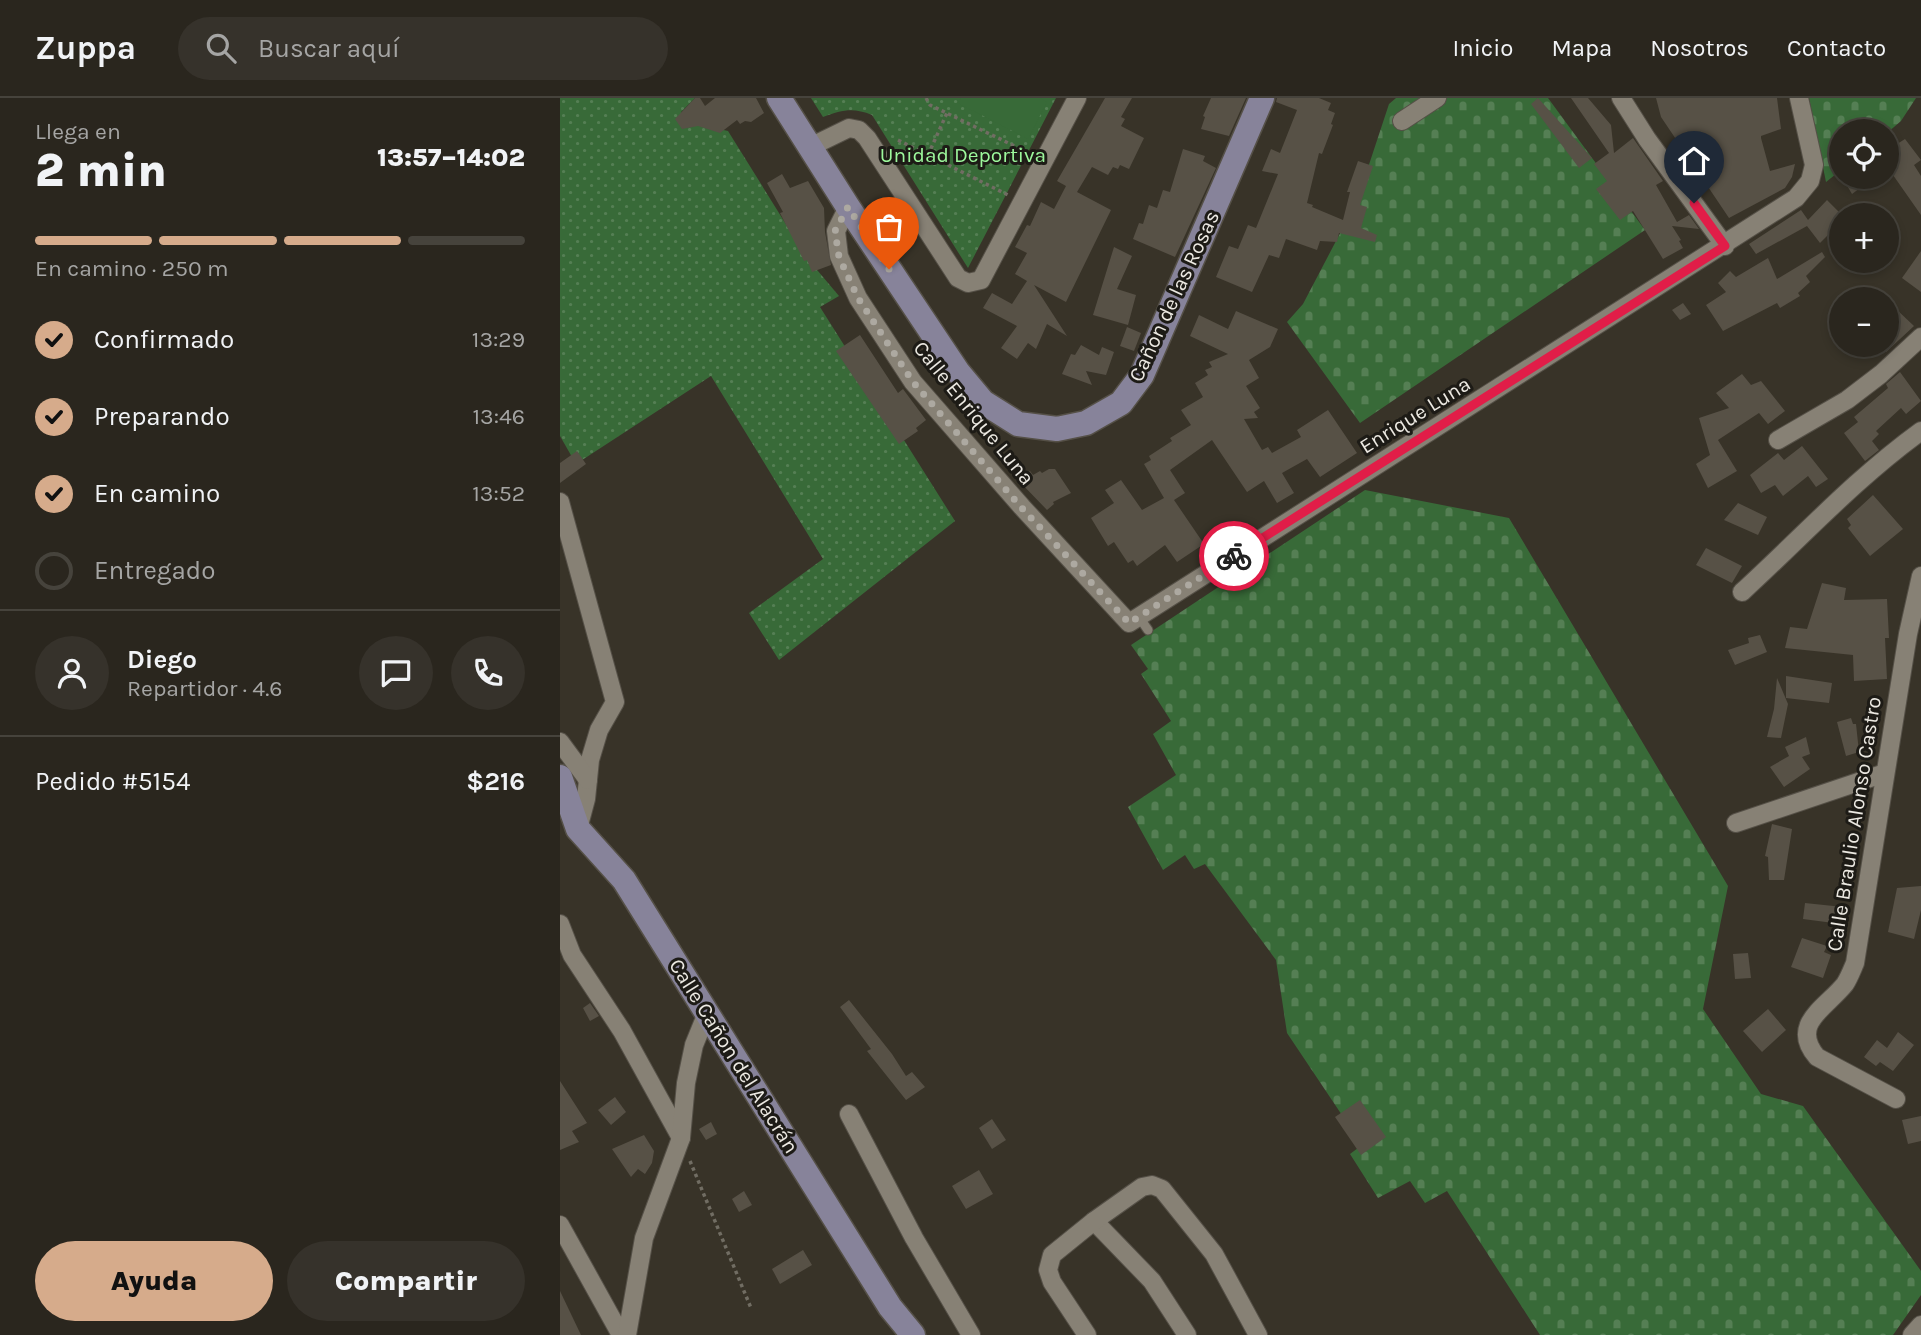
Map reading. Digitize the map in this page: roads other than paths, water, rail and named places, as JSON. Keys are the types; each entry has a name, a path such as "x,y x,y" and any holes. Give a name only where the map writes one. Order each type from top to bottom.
{"main road":[{"name":"Cañon de las Rosas","path":"779,98 958,372 983,402 1018,424 1057,429 1086,423 1121,403 1142,375 1262,98"},
{"name":"Calle Cañon del Alacrán","path":"560,777 578,830 624,880 890,1307 913,1335"}],"street":[{"path":"810,147 849,128 859,130 867,138 958,278 968,283 981,280 1077,98"},
{"path":"1402,121 1437,98"},
{"path":"1621,98 1725,246"},
{"name":"Enrique Luna","path":"1139,623 1796,198 1810,181 1814,165 1799,98"},
{"name":"Calle Enrique Luna","path":"848,207 835,231 839,257 858,298 913,382 1021,507 1139,623"},
{"path":"1778,440 1847,400 1881,374 1921,337"},
{"path":"1742,592 1816,520 1921,431"},
{"path":"560,502 615,702 599,730 590,760 586,799 578,830"},
{"name":"Calle Braulio Alonso Castro","path":"1896,1099 1817,1057 1808,1047 1805,1035 1811,1019 1846,982 1855,963 1908,634 1921,576"},
{"path":"560,742 588,780"},
{"path":"1736,823 1885,773"},
{"path":"560,924 572,955 622,1031 681,1138"},
{"path":"627,1335 644,1238 681,1138 686,1083 694,1045 707,1013"},
{"path":"849,1114 914,1238 971,1335"},
{"path":"1087,1335 1052,1282 1048,1270 1052,1255 1142,1187 1152,1185 1162,1189 1214,1254 1258,1335"},
{"path":"1094,1221 1152,1281 1187,1335"},
{"path":"560,1225 621,1335"},
{"path":"1912,1335 1921,1325"}],"park label":[{"name":"Unidad Deportiva","path":"963,155"}]}
